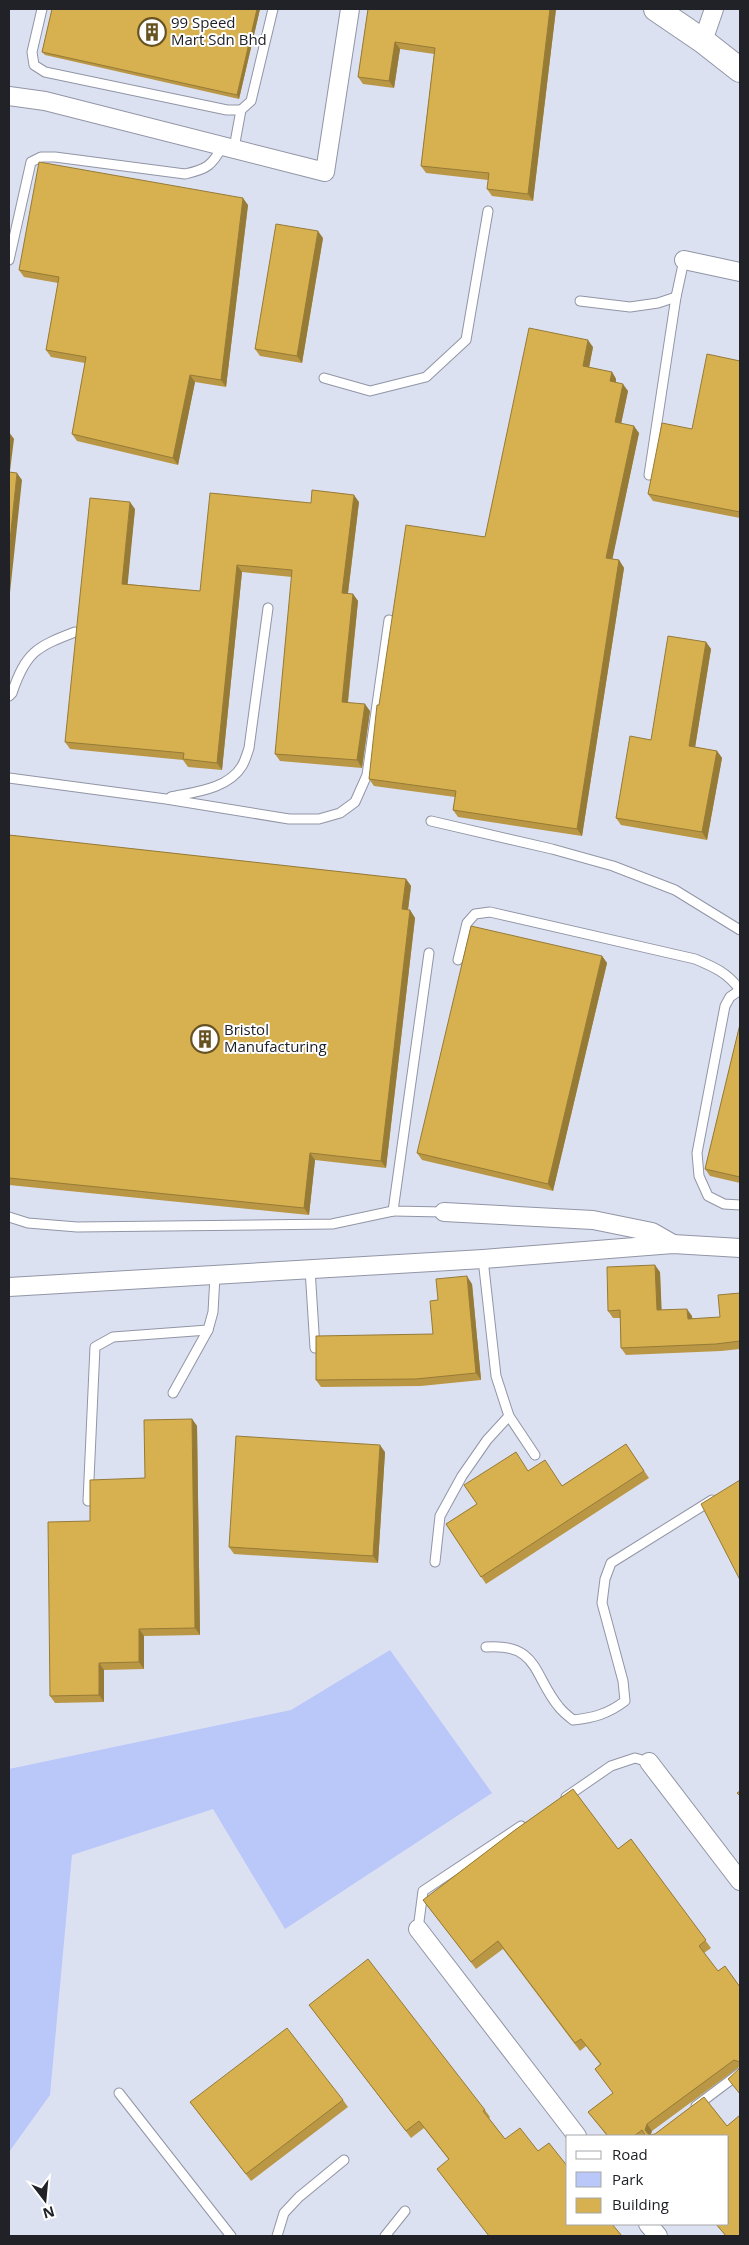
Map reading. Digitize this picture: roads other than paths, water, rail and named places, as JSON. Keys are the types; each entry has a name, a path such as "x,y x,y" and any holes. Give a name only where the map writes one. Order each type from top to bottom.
{"street":[{"path":"9,96 45,101 325,172 350,9"},
{"path":"656,9 703,41 740,70"},
{"path":"703,41 714,9"},
{"path":"684,260 740,272"},
{"path":"444,1212 593,1220 652,1232 673,1244"},
{"path":"9,1287 484,1259 673,1244 740,1248"},
{"path":"649,1762 740,1881"},
{"path":"418,1929 576,2135"},
{"path":"649,2225 658,2236"}],"lane":[{"path":"42,9 32,52 34,65 45,72 227,110 241,110"},
{"path":"9,260 31,162 41,157 185,174 204,170 215,160 228,147 241,110 251,101 273,9"},
{"path":"324,378 370,390 426,377 466,340 488,211"},
{"path":"648,475 676,297 684,260"},
{"path":"580,301 630,307 658,303 676,297"},
{"path":"166,798 205,790 227,781 241,767 249,748 268,608"},
{"path":"9,778 166,798 289,819 319,819 340,813 355,802 367,775 389,620"},
{"path":"9,696 24,663 38,648 75,632"},
{"path":"431,821 552,849 613,866 675,890 740,930"},
{"path":"458,960 467,923 475,914 490,912 695,959 717,968 732,979 740,990 730,997 725,1006 697,1153 699,1176 708,1196 724,1204 740,1205"},
{"path":"393,1210 429,953"},
{"path":"9,1217 28,1223 77,1227 332,1224 393,1210 444,1212"},
{"path":"484,1259 496,1376 509,1416 535,1455"},
{"path":"310,1269 315,1348"},
{"path":"173,1393 208,1330 213,1312 214,1276"},
{"path":"88,1501 95,1347 114,1337 208,1330"},
{"path":"435,1562 440,1516 462,1476 487,1440 509,1416"},
{"path":"486,1647 502,1646 515,1650 526,1657 538,1671 558,1706 573,1720 593,1718 612,1711 625,1701 623,1681 602,1602 605,1579 611,1563 724,1493"},
{"path":"554,1804 611,1766 635,1758 649,1762"},
{"path":"418,1929 423,1891 530,1820"},
{"path":"687,2113 740,2073"},
{"path":"119,2092 231,2236"},
{"path":"277,2236 284,2213 299,2197 344,2160"},
{"path":"385,2236 405,2212"}],"place":[{"name":"99 Speed Mart Sdn Bhd","path":"152,32"},
{"name":"Bristol Manufacturing","path":"205,1039"}]}
